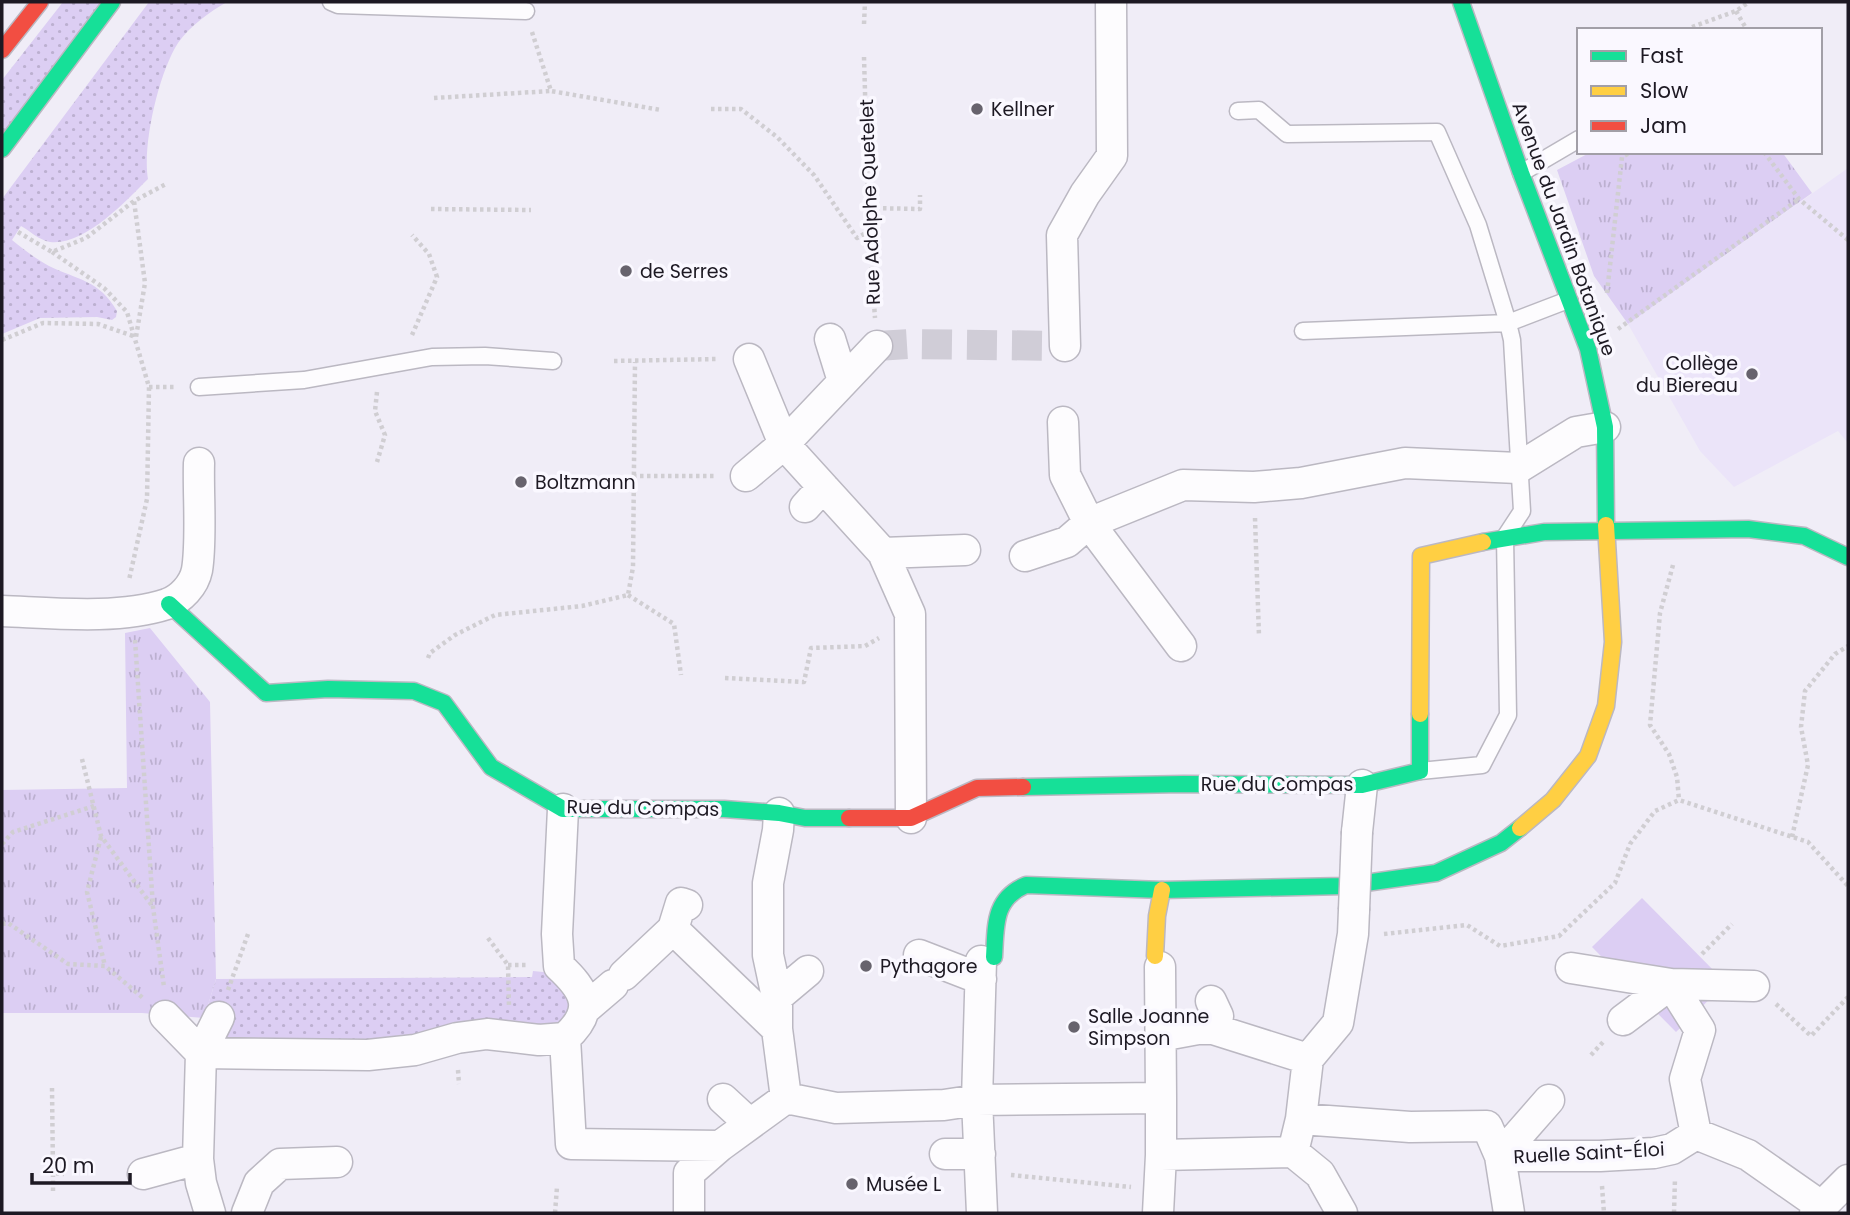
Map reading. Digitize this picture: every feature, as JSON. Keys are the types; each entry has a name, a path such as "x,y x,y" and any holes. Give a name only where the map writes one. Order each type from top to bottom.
{"street":[{"path":"2,50 40,2"},
{"path":"2,149 112,2"},
{"path":"1065,346 1062,235 1085,194 1112,156 1111,2"},
{"name":"Avenue du Jardin Botanique","path":"985,966 1003,899 1014,888 1026,885 1162,890 1364,885 1436,873 1502,843 1553,800 1588,756 1606,706 1613,642 1606,533 1605,427 1588,349 1521,173 1461,2"},
{"path":"830,340 844,381"},
{"path":"746,476 784,444 877,346"},
{"path":"749,359 754,406 784,444 814,497 883,553 910,614 911,818"},
{"path":"1063,422 1065,475 1089,523 1181,646"},
{"path":"1025,556 1068,542 1089,523 1183,485 1254,487 1301,483 1405,463 1518,468 1576,432 1605,427"},
{"path":"2,611 133,611 169,604 187,591 197,571 199,463"},
{"path":"1420,771 1421,556 1505,537 1545,533 1748,529 1804,536 1848,556"},
{"path":"883,553 965,550"},
{"name":"Rue du Compas","path":"169,604 266,694 328,689 414,691 443,703 491,767 563,809 724,809 805,818 911,818 977,788 1184,784 1362,785 1420,771"},
{"path":"1293,1152 1301,1119 1308,1059 1338,1023 1359,927 1357,832 1362,785"},
{"path":"165,1016 201,1053 368,1055 415,1050 457,1038 487,1034 540,1040 565,1038 580,1025 585,1009 578,983 559,966 556,934 563,809"},
{"path":"779,813 768,883 768,955 777,997 777,1029 786,1098"},
{"path":"1158,1213 1161,1098 1157,916 1162,890"},
{"path":"585,1009 614,986 680,917 777,1029"},
{"path":"919,955 985,966 978,1100 982,1213"},
{"path":"1570,968 1671,984 1764,993"},
{"path":"777,997 808,971"},
{"path":"1623,1020 1671,984"},
{"path":"1671,984 1700,1030 1685,1079 1696,1134 1748,1155 1818,1210 1848,1180"},
{"path":"210,1213 201,1183 198,1159 201,1053 219,1017"},
{"path":"1160,1036 1202,1017 1308,1059"},
{"path":"565,1038 571,1144 720,1146"},
{"path":"689,1213 689,1173 749,1123 786,1098 836,1108 944,1105 978,1100 1161,1098"},
{"path":"723,1099 749,1123"},
{"name":"Ruelle Saint-Éloi","path":"1500,1156 1549,1100"},
{"name":"Ruelle Saint-Éloi","path":"1301,1119 1360,1124 1487,1126 1500,1156 1509,1213"},
{"name":"Ruelle Saint-Éloi","path":"1500,1156 1654,1153 1672,1149 1696,1134"},
{"path":"1161,1155 1293,1152 1320,1174 1342,1213"},
{"path":"945,1154 980,1154"},
{"path":"143,1174 198,1159"},
{"path":"247,1213 259,1183 280,1164 337,1162"}],"lane":[{"path":"331,2 338,5 526,11"},
{"path":"1238,111 1259,110 1287,134 1437,132 1478,225 1508,323 1512,340 1521,511 1505,537 1508,715 1482,765 1420,771"},
{"path":"1521,173 1577,140"},
{"path":"1303,331 1508,323 1568,300"},
{"path":"199,387 304,380 432,357 485,356 553,361"}],"path":[{"path":"864,24 865,2"},
{"path":"1692,27 1736,12 1749,2"},
{"path":"526,11 551,91"},
{"path":"1736,12 1746,28"},
{"name":"Rue Adolphe Quetelet","path":"864,57 869,230 877,346"},
{"path":"434,98 551,91 661,110"},
{"path":"711,109 741,109 777,137 814,175 857,238 869,230"},
{"path":"1765,154 1799,199 1848,240"},
{"path":"1606,302 1621,155"},
{"path":"18,232 52,253 86,238 134,201 166,184"},
{"path":"869,208 920,209 919,195"},
{"path":"1612,321 1616,331 1799,199"},
{"path":"2,340 43,323 98,324 136,337 145,283 134,201"},
{"path":"431,209 531,210"},
{"path":"412,235 429,254 438,277 416,326"},
{"path":"614,361 749,359"},
{"path":"628,595 634,567 635,362"},
{"path":"377,462 385,435 375,411 378,382"},
{"path":"633,476 746,476"},
{"path":"1255,517 1259,636"},
{"path":"1679,800 1677,777 1669,754 1650,725 1660,613 1684,530"},
{"path":"414,691 430,653 455,635 495,615 582,606 628,595 674,624 681,675"},
{"path":"725,678 804,682 811,648 865,646 881,637 910,636"},
{"path":"1792,837 1808,765 1801,727 1805,691 1835,654 1848,646"},
{"path":"82,759 101,836 153,907"},
{"path":"1359,927 1467,925 1500,946 1559,936 1615,883 1630,844 1655,811 1679,800 1808,842 1848,886"},
{"path":"2,844 12,832 94,806"},
{"path":"101,836 87,892 105,966 165,1016"},
{"path":"2,924 8,923 68,964 105,966"},
{"path":"1711,946 1732,924"},
{"path":"234,973 248,934"},
{"path":"488,938 508,965 509,1011"},
{"path":"1764,993 1811,1036 1848,997"},
{"path":"52,1088 53,1191"},
{"path":"53,1173 64,1174"},
{"path":"1025,1176 1136,1188"},
{"path":"1602,1183 1604,1213"},
{"path":"555,1213 557,1188"}],"shaded area":[{"name":"Collège du Biereau","path":"1848,168 1848,443 1838,431 1734,487 1700,451 1628,324"}],"green space":[{"path":"63,2 102,2 2,136 2,80"},
{"path":"149,2 227,2 194,25 178,43 171,56 164,72 150,129 147,147 148,179 103,221 76,237 50,242 21,226 12,240 49,266 95,287 117,311 116,317 112,320 97,317 40,318 2,334 2,199"},
{"path":"1587,154 1783,154 1812,193 1628,324 1594,276 1557,170"},
{"path":"150,628 210,702 216,979 204,1018 142,1013 2,1013 2,790 127,788 125,633"},
{"path":"1642,898 1726,983 1676,1032 1592,947"},
{"path":"533,971 553,973 576,1005 553,1033 217,1043 204,1018 216,979 532,977"}],"tunnel":[{"path":"877,346 1065,346"}],"traffic: fast":[{"path":"2,149 112,2"},
{"path":"1461,2 1521,173 1588,349 1605,427 1606,525"},
{"path":"1483,542 1544,532 1748,529 1804,536 1848,557"},
{"path":"169,604 266,693 328,689 414,691 444,703 491,767 563,809 724,809 805,818 849,818"},
{"path":"1023,787 1362,785 1420,771 1420,714"},
{"path":"994,957 998,915 1007,898 1026,885 1162,890 1344,886 1436,873 1501,843 1520,828"}],"traffic: slow":[{"path":"1520,828 1553,800 1588,756 1606,706 1613,642 1606,525"},
{"path":"1420,714 1421,556 1483,542"},
{"path":"1155,956 1157,916 1162,890"}],"traffic: jam":[{"path":"2,50 40,2"},
{"path":"849,818 911,818 977,788 1023,787"}],"place":[{"name":"Kellner","path":"977,109"},
{"name":"de Serres","path":"626,271"},
{"name":"Collège du Biereau","path":"1752,374"},
{"name":"Boltzmann","path":"521,482"},
{"name":"Pythagore","path":"866,966"},
{"name":"Salle Joanne Simpson","path":"1074,1027"},
{"name":"Musée L","path":"852,1184"}]}
